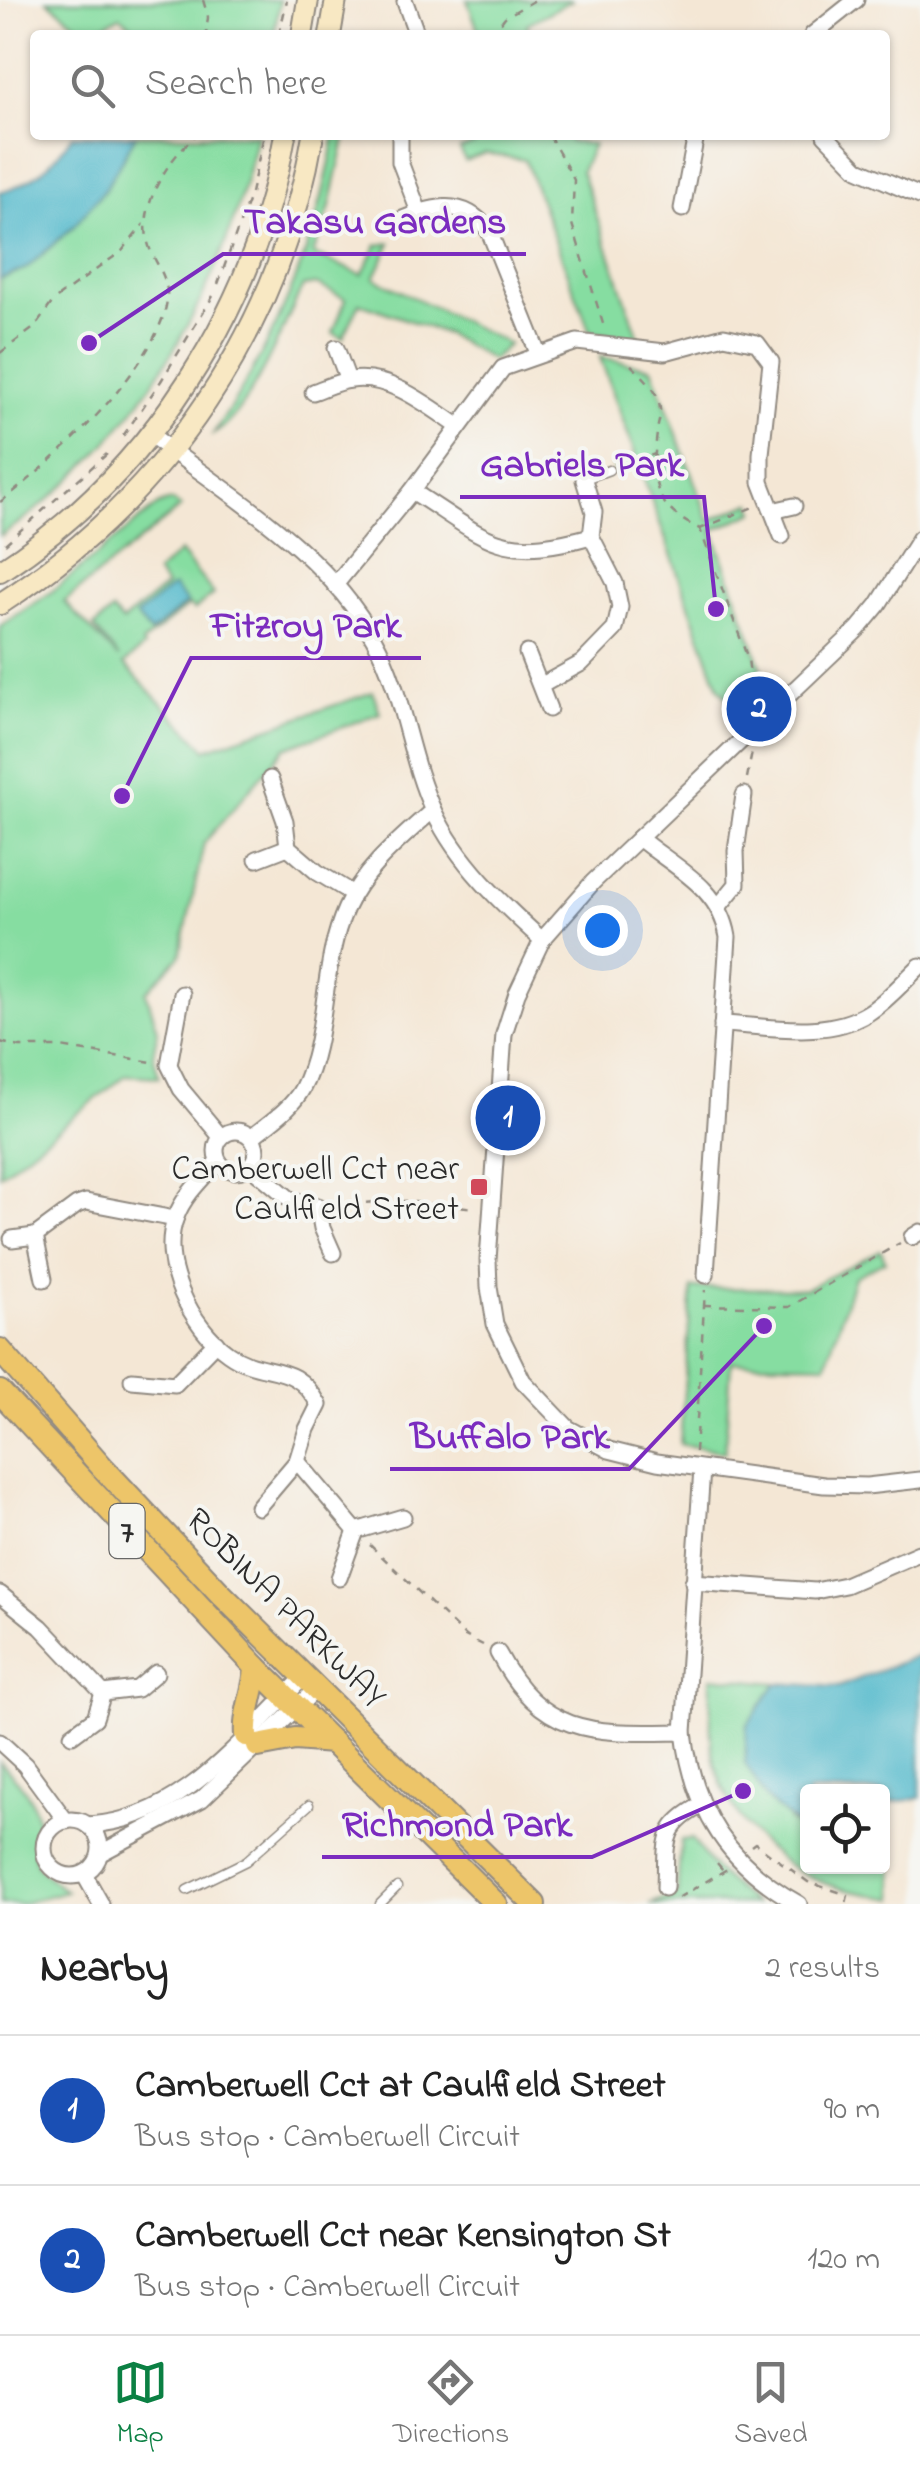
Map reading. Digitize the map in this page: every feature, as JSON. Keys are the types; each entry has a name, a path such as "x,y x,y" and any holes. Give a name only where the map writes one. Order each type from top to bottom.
{"main road":[{"path":"303,30 308,0"},
{"path":"331,30 336,0"},
{"path":"0,571 78,509 150,434 201,358 235,296 277,180 284,140"},
{"path":"0,604 98,529 172,452 223,378 265,300 304,191 312,140"},
{"name":"ROBINA PARKWAY","path":"0,1350 104,1469 310,1683 534,1904"},
{"name":"ROBINA PARKWAY","path":"0,1392 256,1667 496,1904"},
{"path":"256,1667 256,1687 244,1718 252,1740 332,1742"}],"street":[{"path":"818,30 856,0"},
{"path":"405,2 415,30"},
{"path":"400,140 400,162 419,212"},
{"path":"682,209 695,140"},
{"path":"829,140 858,169 920,196"},
{"path":"388,226 419,212 456,208 468,210 480,220 489,231 538,354"},
{"path":"334,585 412,490 503,368 577,342 665,352 724,336 756,342 771,362 761,482 782,536"},
{"path":"336,348 348,380"},
{"path":"313,392 348,380 374,379 421,400 458,426"},
{"path":"150,434 266,522 334,585 375,639 397,691 433,810 492,894 542,940"},
{"path":"542,684 582,663 615,629 620,607 614,584 591,536 594,512 584,480"},
{"path":"412,490 486,539 512,547 538,548 591,536"},
{"path":"770,506 794,506"},
{"path":"920,538 878,606 566,910 542,940 517,993 504,1034 488,1260 495,1324 513,1366 533,1395 568,1428 609,1450 698,1469 824,1485 867,1486 920,1480"},
{"path":"527,653 549,709"},
{"path":"270,779 282,812 288,848 353,894"},
{"path":"719,906 737,884 736,852 744,795"},
{"path":"252,1137 288,1107 301,1090 312,1064 336,932 353,894 388,852 433,810"},
{"path":"639,838 698,882 719,906 728,936 706,1275"},
{"path":"257,859 288,848"},
{"path":"722,1024 810,1028 843,1024 877,1006 920,966"},
{"path":"182,994 169,1065 181,1089 221,1137"},
{"path":"239,1130 252,1137 257,1154 250,1166 236,1172 218,1161 216,1150 221,1137 239,1130"},
{"path":"218,1161 185,1200 175,1219 172,1245 180,1292 197,1323 229,1354 291,1375 308,1385 319,1405 297,1461 258,1506"},
{"path":"250,1166 291,1200 318,1206 333,1253"},
{"path":"12,1239 36,1236 86,1202 175,1219"},
{"path":"36,1236 44,1279"},
{"path":"132,1380 175,1384 216,1342"},
{"path":"297,1461 356,1531"},
{"path":"698,1469 684,1732 689,1768 720,1839 737,1859 799,1904"},
{"path":"356,1531 402,1517"},
{"path":"339,1578 356,1531"},
{"path":"693,1582 815,1590 845,1584 920,1554"},
{"path":"0,1594 41,1627 103,1693"},
{"path":"498,1652 532,1701 562,1722 604,1731 684,1732"},
{"path":"103,1693 136,1689 156,1672"},
{"path":"101,1853 202,1799 252,1740 310,1683"},
{"path":"72,1736 95,1718 103,1693"},
{"path":"49,1832 66,1821 126,1821 160,1806 252,1740"},
{"path":"0,1742 24,1765 66,1821"},
{"path":"38,1785 49,1832 44,1853 50,1867 70,1877 84,1874 96,1865 101,1853 98,1836 88,1824"},
{"path":"665,1888 670,1830 680,1816 702,1805"},
{"path":"84,1874 100,1904"}],"lane":[{"path":"584,480 609,470"},
{"path":"187,1890 246,1861 309,1805"},
{"path":"380,1904 397,1887"}],"path":[{"path":"203,0 208,16 207,30"},
{"path":"280,30 287,0"},
{"path":"496,30 505,17 535,0"},
{"path":"0,353 35,326 54,300 122,252 145,223 154,194 176,152 190,140"},
{"path":"119,442 161,382 217,289 250,193 263,140"},
{"path":"552,140 574,180 572,224 610,346 650,383 660,409 653,472 662,504 675,518 700,529 770,506"},
{"path":"0,502 69,444 142,356 166,309 168,285 148,243 145,223"},
{"path":"0,548 107,454"},
{"path":"609,470 655,454"},
{"path":"700,529 748,659 757,726 744,795"},
{"path":"0,1042 20,1047 61,1046 169,1065"},
{"path":"318,1206 405,1201 491,1209"},
{"path":"704,1305 790,1307 916,1234"},
{"path":"698,1469 706,1275"},
{"path":"356,1531 465,1636 498,1652"},
{"path":"717,1863 724,1871"}],"green space":[{"path":"47,0 280,0 275,30 137,30 120,16 96,30 84,30"},
{"path":"467,0 573,0 527,24 529,30 478,30"},
{"path":"133,140 256,140 222,252 167,361 133,411 93,457 49,499 0,536 0,279 27,268 74,226 105,189"},
{"path":"334,140 345,140 329,210 313,254 362,275 377,245 391,243 374,278 509,344 492,360 444,333 360,303 343,338 333,333 346,299 316,284 303,286 252,390 226,425 213,434 274,328 305,253"},
{"path":"474,140 569,140 593,144 581,171 640,341 590,332 525,160 485,153 465,161 460,149 474,144"},
{"path":"600,357 652,368 709,520 752,503 755,512 713,530 770,692 744,716 719,688 639,465 616,473 613,465 636,456"},
{"path":"172,501 181,507 64,602 119,658 94,627 112,611 122,622 166,586 156,573 180,552 214,594 194,610 189,605 142,643 144,647 124,664 206,749 373,692 380,713 285,748 204,843 180,956 146,992 158,1030 153,1054 159,1077 126,1075 0,1175 0,626 50,593 158,505"},
{"path":"881,1250 885,1261 854,1277 826,1364 731,1362 725,1452 680,1444 692,1288 805,1289"},
{"path":"711,1677 777,1683 747,1725 788,1820 800,1828 800,1872 760,1841 733,1807 716,1768"},
{"path":"0,1762 32,1802 37,1822 35,1859 39,1867 66,1891 20,1904 0,1904"},
{"path":"692,1839 715,1870 754,1904 650,1904 677,1894 681,1840"},
{"path":"890,1855 895,1899 842,1889 804,1874 890,1874"}],"water":[{"path":"68,140 133,140 105,189 74,226 27,268 0,279 0,192 42,171"},
{"path":"173,586 187,603 150,633 136,616"},
{"path":"920,1654 920,1798 890,1803 890,1784 800,1784 800,1827 766,1799 745,1763 747,1725 777,1683 839,1687"}],"place":[{"name":"Takasu Gardens","path":"89,343"},
{"name":"Gabriels Park","path":"716,609"},
{"name":"Camberwell Cct near Kensington St","path":"759,709"},
{"name":"Fitzroy Park","path":"122,796"},
{"name":"Camberwell Cct at Caulfield Street","path":"508,1118"},
{"name":"Camberwell Cct near Caulfield Street","path":"479,1187"},
{"name":"Buffalo Park","path":"764,1326"},
{"name":"Richmond Park","path":"743,1791"}]}
